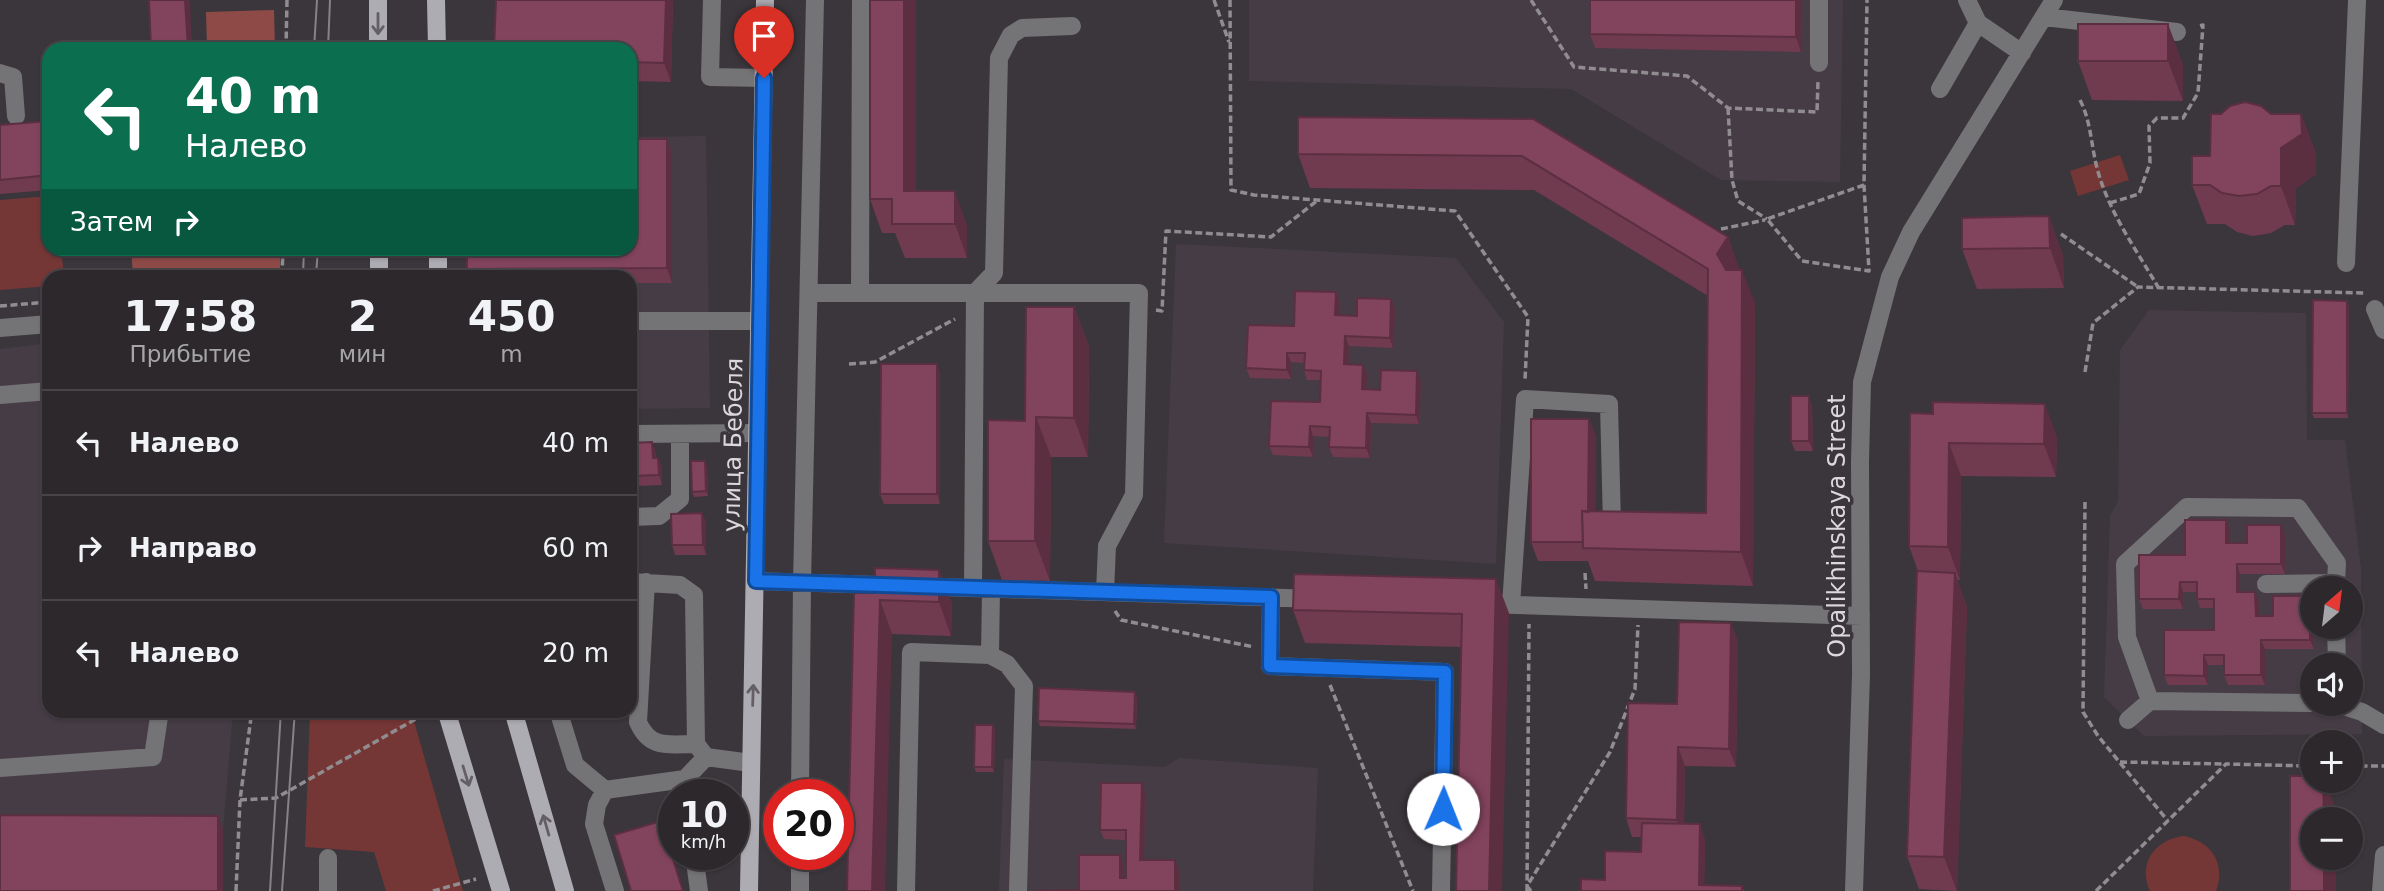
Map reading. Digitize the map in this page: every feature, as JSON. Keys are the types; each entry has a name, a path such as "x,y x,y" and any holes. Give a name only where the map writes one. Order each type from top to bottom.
{"main road":[{"path":"377,0 378,42"},
{"path":"436,0 437,42"},
{"name":"улица Бебеля","path":"749,891 765,0"},
{"path":"448,718 500,891"},
{"path":"515,718 565,891"}],"street":[{"path":"712,0 710,77 764,78"},
{"path":"800,779 815,0"},
{"path":"860,293 861,0"},
{"path":"1819,0 1819,63"},
{"path":"1967,0 1978,23 2022,53"},
{"name":"Opalikhinskaya Street","path":"1854,891 1861,704 1862,382 1890,277 1911,232 2054,0"},
{"path":"2346,263 2357,1"},
{"path":"2044,17 2177,32"},
{"path":"1940,89 1978,23"},
{"path":"990,655 982,588 975,293 994,273 999,58 1011,35 1022,28 1072,26"},
{"path":"0,73 13,77 16,116"},
{"path":"810,293 1139,293 1134,495 1107,546 1105,592"},
{"path":"2371,301 2384,330"},
{"path":"637,321 760,321"},
{"path":"0,328 42,325"},
{"path":"0,395 42,392"},
{"path":"1511,605 1525,399 1609,404 1612,525 1638,525"},
{"path":"637,434 757,433"},
{"path":"637,517 659,516 680,499 680,434"},
{"path":"2150,701 2127,637 2125,564 2187,507 2298,508 2337,563 2336,576"},
{"path":"756,581 1338,600"},
{"path":"689,779 701,750 694,595 680,586 638,582 638,722 644,736 657,744 701,750 751,763"},
{"path":"2266,584 2300,584"},
{"path":"1271,597 1270,666 1445,672 1441,891"},
{"path":"1471,604 1861,616"},
{"path":"906,891 911,652 990,655 1007,664 1024,686 1017,891"},
{"path":"2128,720 2150,701 2300,703"},
{"path":"2363,713 2384,725"},
{"path":"0,768 153,757 159,718"},
{"path":"560,718 575,765 605,790 658,788"},
{"path":"605,790 597,805 594,824 615,891"},
{"path":"2381,891 2384,855"},
{"path":"328,858 328,891"},
{"path":"696,870 699,891"},
{"path":"800,870 800,891"}],"path":[{"path":"286,42 287,0"},
{"path":"1214,0 1231,47"},
{"path":"1230,0 1231,190 1254,195 1455,211 1528,317 1525,399"},
{"path":"1531,0 1574,67 1687,76 1728,108 1817,112 1819,63"},
{"path":"1728,108 1732,180 1738,201 1767,219 1802,261 1869,271 1864,185 1867,0"},
{"path":"2109,203 2138,194 2150,163 2149,126 2157,118 2183,118 2198,93 2203,25 2199,26"},
{"path":"2080,100 2086,111 2098,173 2109,203 2158,287"},
{"path":"1721,229 1767,219 1864,185"},
{"path":"2061,234 2138,287 2371,301"},
{"path":"2085,372 2093,323 2138,287"},
{"path":"0,306 42,303"},
{"path":"2085,502 2084,712 2098,736 2168,821"},
{"path":"1105,592 1121,620 1271,650"},
{"path":"1528,889 1530,606"},
{"path":"1528,889 1610,752 1635,689 1639,609"},
{"path":"1323,668 1413,891"},
{"path":"236,891 240,800 251,718"},
{"path":"240,800 276,798 417,718"},
{"path":"2119,762 2300,766"},
{"path":"2096,891 2226,764"},
{"path":"2363,766 2384,766"},
{"path":"433,891 476,879"}],"shaded area":[{"path":"1249,0 1843,0 1840,182 1721,180 1571,89 1249,81"},
{"path":"274,10 275,42 207,42 206,12"},
{"path":"706,136 710,408 637,409 637,270 630,270 630,256 637,256 637,137"},
{"path":"2120,155 2129,180 2078,196 2070,171"},
{"path":"42,197 42,256 62,256 63,270 42,270 42,287 0,290 0,200"},
{"path":"1176,244 1456,258 1504,322 1496,564 1164,543"},
{"path":"132,256 280,256 280,270 133,270"},
{"path":"2149,310 2306,313 2307,440 2345,440 2361,576 2300,576 2300,639 2361,639 2362,653 2300,653 2300,716 2362,716 2362,730 2300,730 2300,735 2144,736 2104,697 2110,516 2118,501 2120,350"},
{"path":"42,344 42,718 232,718 223,830 223,891 0,891 0,349"},
{"path":"310,718 413,718 463,891 386,891 374,852 305,847"},
{"path":"1179,758 1318,768 1313,891 999,891 1004,759 1165,767"},
{"path":"2184,836 2202,843 2214,856 2219,872 2216,891 2150,891 2146,871 2152,854 2165,842"}],"building":[{"path":"149,0 185,0 188,42 151,42"},
{"path":"496,0 666,0 664,63 637,62 637,42 494,42"},
{"path":"870,0 904,0 904,191 955,191 955,224 892,224 892,199 870,199"},
{"path":"1590,0 1796,0 1796,37 1590,34"},
{"path":"2078,24 2168,24 2168,61 2078,61"},
{"path":"2245,102 2261,106 2271,114 2301,114 2302,134 2281,148 2281,186 2271,186 2257,194 2239,196 2222,193 2210,185 2192,185 2192,156 2210,156 2211,114 2221,114 2230,106"},
{"path":"1298,117 1533,119 1728,237 1717,254 1726,270 1742,270 1741,552 1583,548 1582,511 1706,513 1708,269 1522,156 1298,154"},
{"path":"42,122 42,176 0,180 0,125"},
{"path":"637,139 667,139 667,268 467,269 467,256 637,256"},
{"path":"2049,216 2050,248 1962,249 1962,218"},
{"path":"1295,291 1336,292 1335,315 1357,316 1357,298 1391,299 1390,338 1345,336 1344,364 1363,365 1362,389 1380,390 1381,370 1417,371 1416,415 1367,413 1366,448 1329,447 1330,427 1310,426 1309,447 1269,446 1271,401 1320,402 1321,371 1304,370 1305,353 1287,353 1287,370 1246,368 1248,325 1294,326"},
{"path":"2313,300 2347,301 2347,413 2312,413"},
{"path":"1026,307 1074,307 1074,418 1036,417 1035,541 988,541 988,420 1025,421"},
{"path":"881,364 937,364 937,494 880,494"},
{"path":"1791,396 1809,396 1809,441 1791,441"},
{"path":"1933,402 2045,404 2044,444 1949,443 1948,547 1909,546 1910,413 1933,414"},
{"path":"1531,419 1589,419 1588,512 1582,511 1583,542 1531,542"},
{"path":"652,442 653,458 658,458 659,475 637,476 637,443"},
{"path":"691,461 705,461 706,491 692,492"},
{"path":"702,513 703,545 672,545 671,514"},
{"path":"2185,520 2226,520 2226,543 2247,543 2247,525 2281,525 2281,564 2237,564 2237,592 2255,592 2256,616 2273,616 2273,596 2300,596 2300,639 2310,640 2261,640 2261,675 2224,675 2224,655 2204,655 2204,676 2164,675 2164,630 2214,630 2214,599 2197,599 2197,582 2180,582 2179,599 2139,599 2139,555 2185,555"},
{"path":"875,568 939,570 939,602 880,600 872,891 847,891 847,870 854,870 854,779 850,779 854,593 875,593"},
{"path":"1917,571 1955,573 1944,857 1907,856"},
{"path":"1294,574 1496,579 1489,891 1456,891 1462,614 1293,610"},
{"path":"1679,622 1731,623 1729,749 1678,747 1677,820 1626,818 1628,703 1677,704"},
{"path":"1039,688 1135,692 1134,724 1038,721"},
{"path":"975,725 993,725 992,767 974,767"},
{"path":"2290,776 2300,776 2300,793 2323,793 2324,807 2300,807 2300,870 2324,870 2324,891 2290,891"},
{"path":"1101,783 1142,783 1140,860 1175,860 1175,891 1033,891 1079,890 1079,855 1120,855 1120,878 1126,878 1126,830 1100,830"},
{"path":"0,815 218,816 218,891 0,891"},
{"path":"658,822 658,870 676,870 683,891 631,891 614,835"},
{"path":"1642,823 1700,824 1699,885 1742,886 1742,891 1581,891 1581,879 1605,880 1605,851 1641,852"}],"tram line":[{"path":"314,42 317,0"},
{"path":"328,42 330,0"},
{"path":"303,270 304,256"},
{"path":"316,270 317,256"},
{"path":"270,891 281,718"},
{"path":"282,891 294,718"}],"route":[{"path":"764,78 756,581 1271,597 1270,666 1445,672 1443,809"}]}
